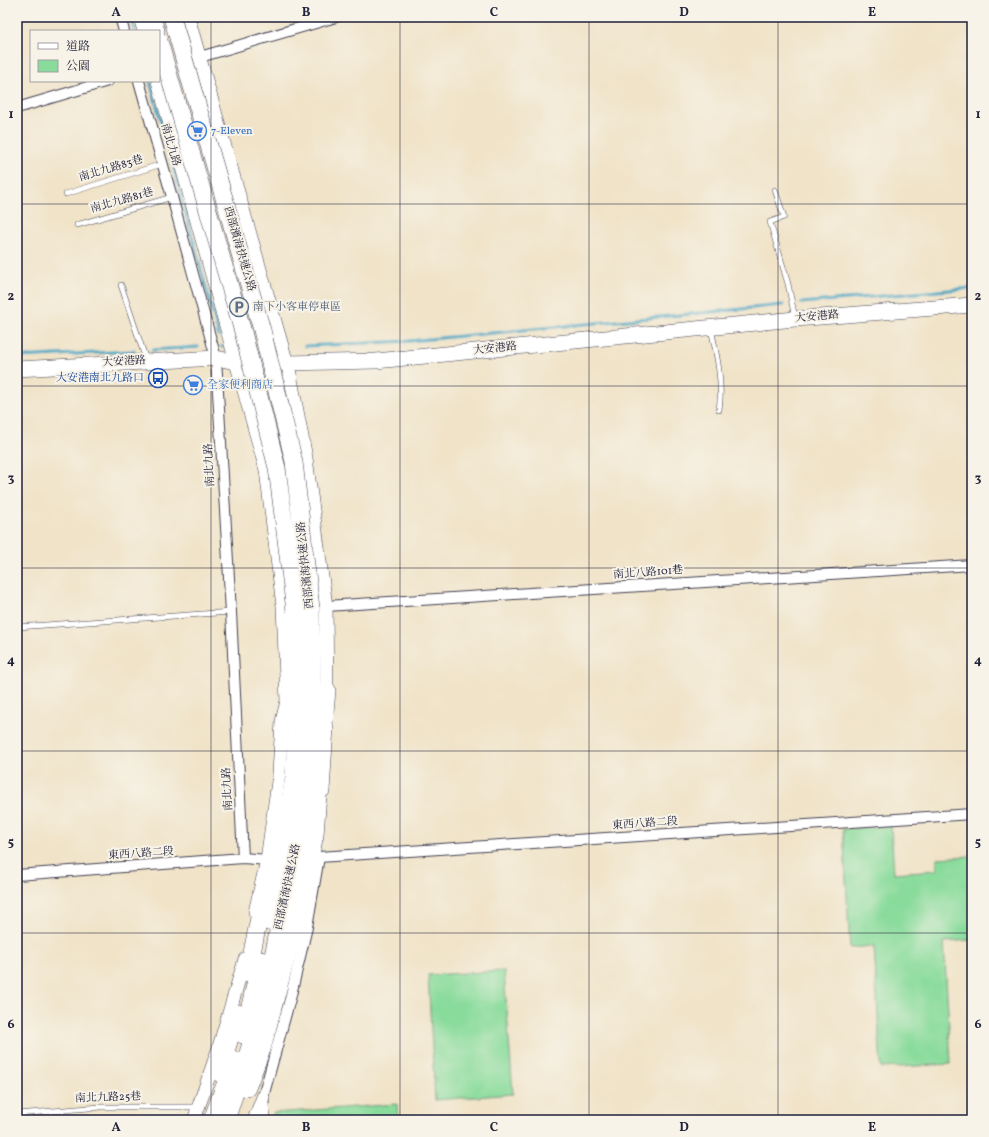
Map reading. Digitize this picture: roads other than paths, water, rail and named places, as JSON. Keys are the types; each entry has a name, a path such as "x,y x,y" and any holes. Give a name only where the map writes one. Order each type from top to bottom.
{"highway":[{"path":"152,17 156,30"},
{"name":"西部濱海快速公路","path":"172,17 262,330 294,462 310,608 296,724 302,778 261,1012 226,1120"},
{"name":"西部濱海快速公路","path":"160,44 243,332 310,608"},
{"path":"234,1120 262,1049 296,921 315,835 327,690"},
{"path":"202,1114 243,996 279,818 287,701"},
{"name":"西部濱海快速公路","path":"212,1120 245,1027 302,778"}],"main road":[{"name":"大安港路","path":"17,369 216,358 236,362 287,363 376,361 795,319 972,305"}],"street":[{"path":"120,17 124,30"},
{"path":"140,17 144,30"},
{"path":"188,17 287,363 306,458 310,608 327,690 327,719 319,857 306,927 290,999 263,1096 254,1120"},
{"path":"200,57 336,17"},
{"path":"17,108 105,82"},
{"name":"南北九路","path":"139,82 216,358 231,612 243,858"},
{"path":"158,82 266,470 283,606 287,701 282,722 279,774 267,860 246,954 218,1050 202,1114 194,1120"},
{"name":"南北八路101巷","path":"310,608 972,564"},
{"name":"東西八路二段","path":"319,857 972,814"},
{"name":"東西八路二段","path":"17,875 243,858 267,860"},
{"path":"263,1096 265,1120"}],"lane":[{"name":"南北九路83巷","path":"66,194 162,164"},
{"path":"775,190 784,217 770,222 788,284 795,319"},
{"name":"南北九路81巷","path":"76,225 172,196"},
{"path":"121,285 146,361"},
{"path":"711,328 716,348 721,396 719,410"},
{"path":"17,627 231,612"},
{"name":"南北九路25巷","path":"17,1114 101,1107 202,1114"}],"waterway":[{"path":"131,17 135,30"},
{"path":"150,82 219,336"},
{"path":"801,303 972,288"},
{"path":"305,346 409,341 783,305"},
{"path":"152,350 198,347"},
{"path":"17,357 134,351"}],"place":[{"name":"7-Eleven","path":"197,131"},
{"name":"南下小客車停車區","path":"239,307"},
{"name":"大安港南北九路口","path":"158,378"},
{"name":"全家便利商店","path":"193,385"}]}
